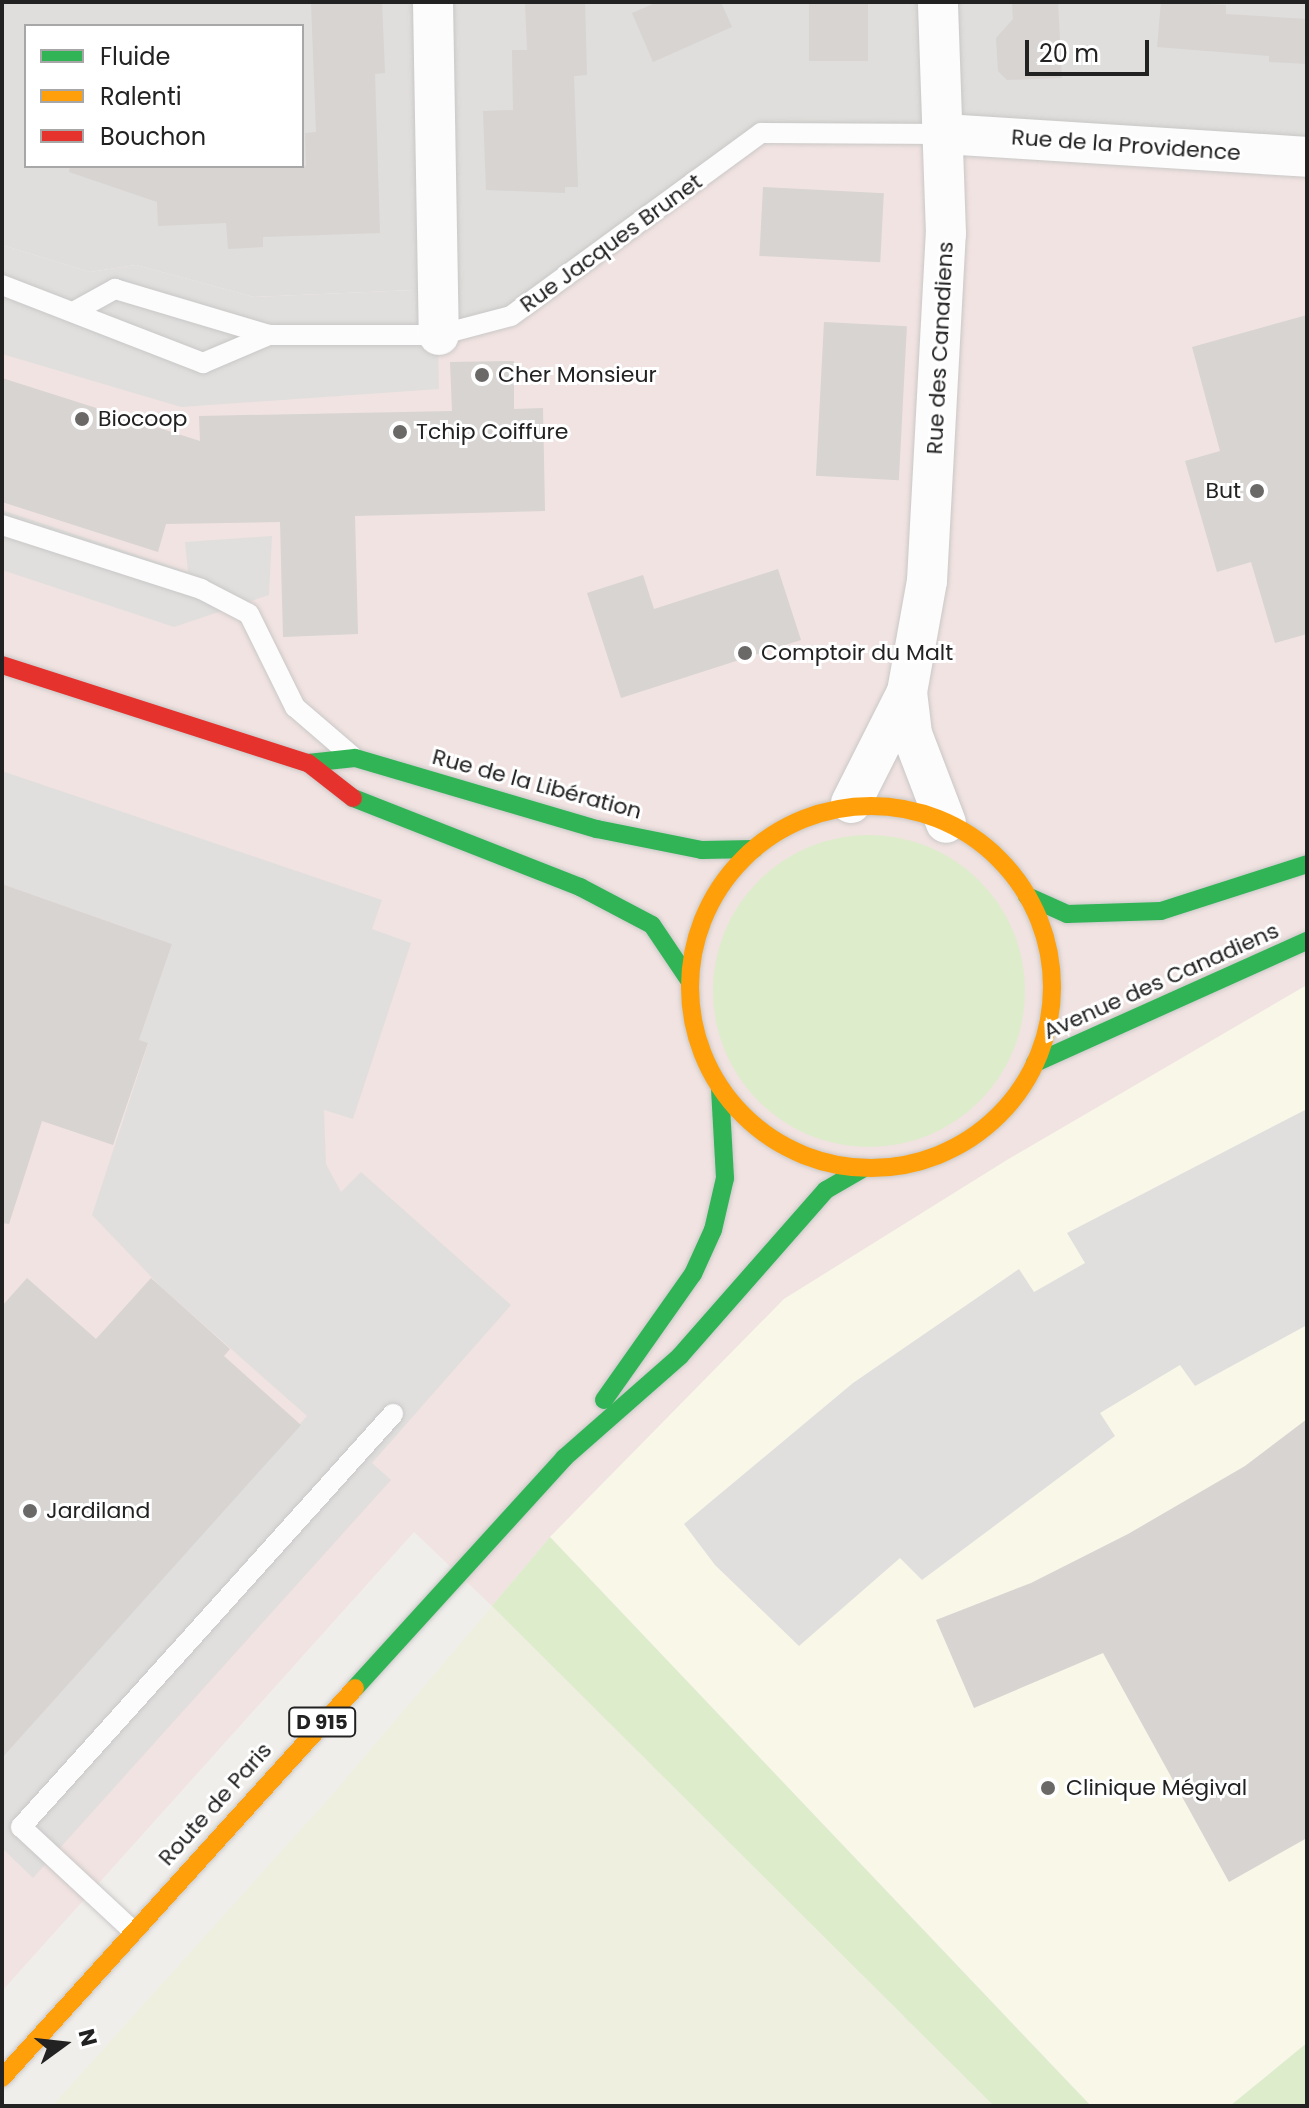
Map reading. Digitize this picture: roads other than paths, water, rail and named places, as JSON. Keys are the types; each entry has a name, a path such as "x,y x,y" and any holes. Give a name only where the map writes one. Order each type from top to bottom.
{"main road":[{"name":"Rue de la Libération","path":"2,665 308,763 354,799 580,887 652,925 689,980"},
{"name":"Rue de la Libération","path":"2,680 63,687"},
{"name":"Rue de la Libération","path":"308,763 355,758 597,829 702,850 754,849"},
{"path":"851,803 898,805 946,823 1002,862 1027,896 1044,936 1052,979 1049,1022 1035,1063 1013,1099 983,1129 947,1152 907,1165 864,1168 824,1162 786,1147 753,1124 720,1088 698,1040 689,980 698,930 720,885 754,849 794,822 851,803"},
{"path":"1027,896 1067,914 1161,911 1307,864"},
{"name":"Avenue des Canadiens","path":"1035,1063 1307,941"},
{"name":"D 915","path":"564,1458 693,1274 713,1230 725,1178 720,1088"},
{"name":"D 915","path":"564,1458 680,1356 826,1190 864,1168"},
{"name":"Route de Paris","path":"2,2078 132,1930 564,1458"}],"street":[{"path":"433,2 439,335"},
{"name":"Rue des Canadiens","path":"851,803 907,692 927,581 946,234 938,2"},
{"name":"Rue de la Providence","path":"944,134 1307,157"},
{"name":"Rue des Canadiens","path":"907,692 912,734 946,823"}],"lane":[{"name":"Rue Jacques Brunet","path":"75,311 115,289 269,335 439,335 511,316 761,133 944,134"},
{"name":"Rue Jacques Brunet","path":"2,285 203,363 269,335"},
{"path":"2,525 201,589 249,614 295,707 355,758"},
{"path":"132,1930 21,1827 393,1414"}],"place":[{"name":"Cher Monsieur","path":"482,375"},
{"name":"Biocoop","path":"82,419"},
{"name":"Tchip Coiffure","path":"400,432"},
{"name":"But","path":"1257,491"},
{"name":"Comptoir du Malt","path":"745,653"},
{"name":"Jardiland","path":"30,1511"},
{"name":"Clinique Mégival","path":"1048,1788"}]}
